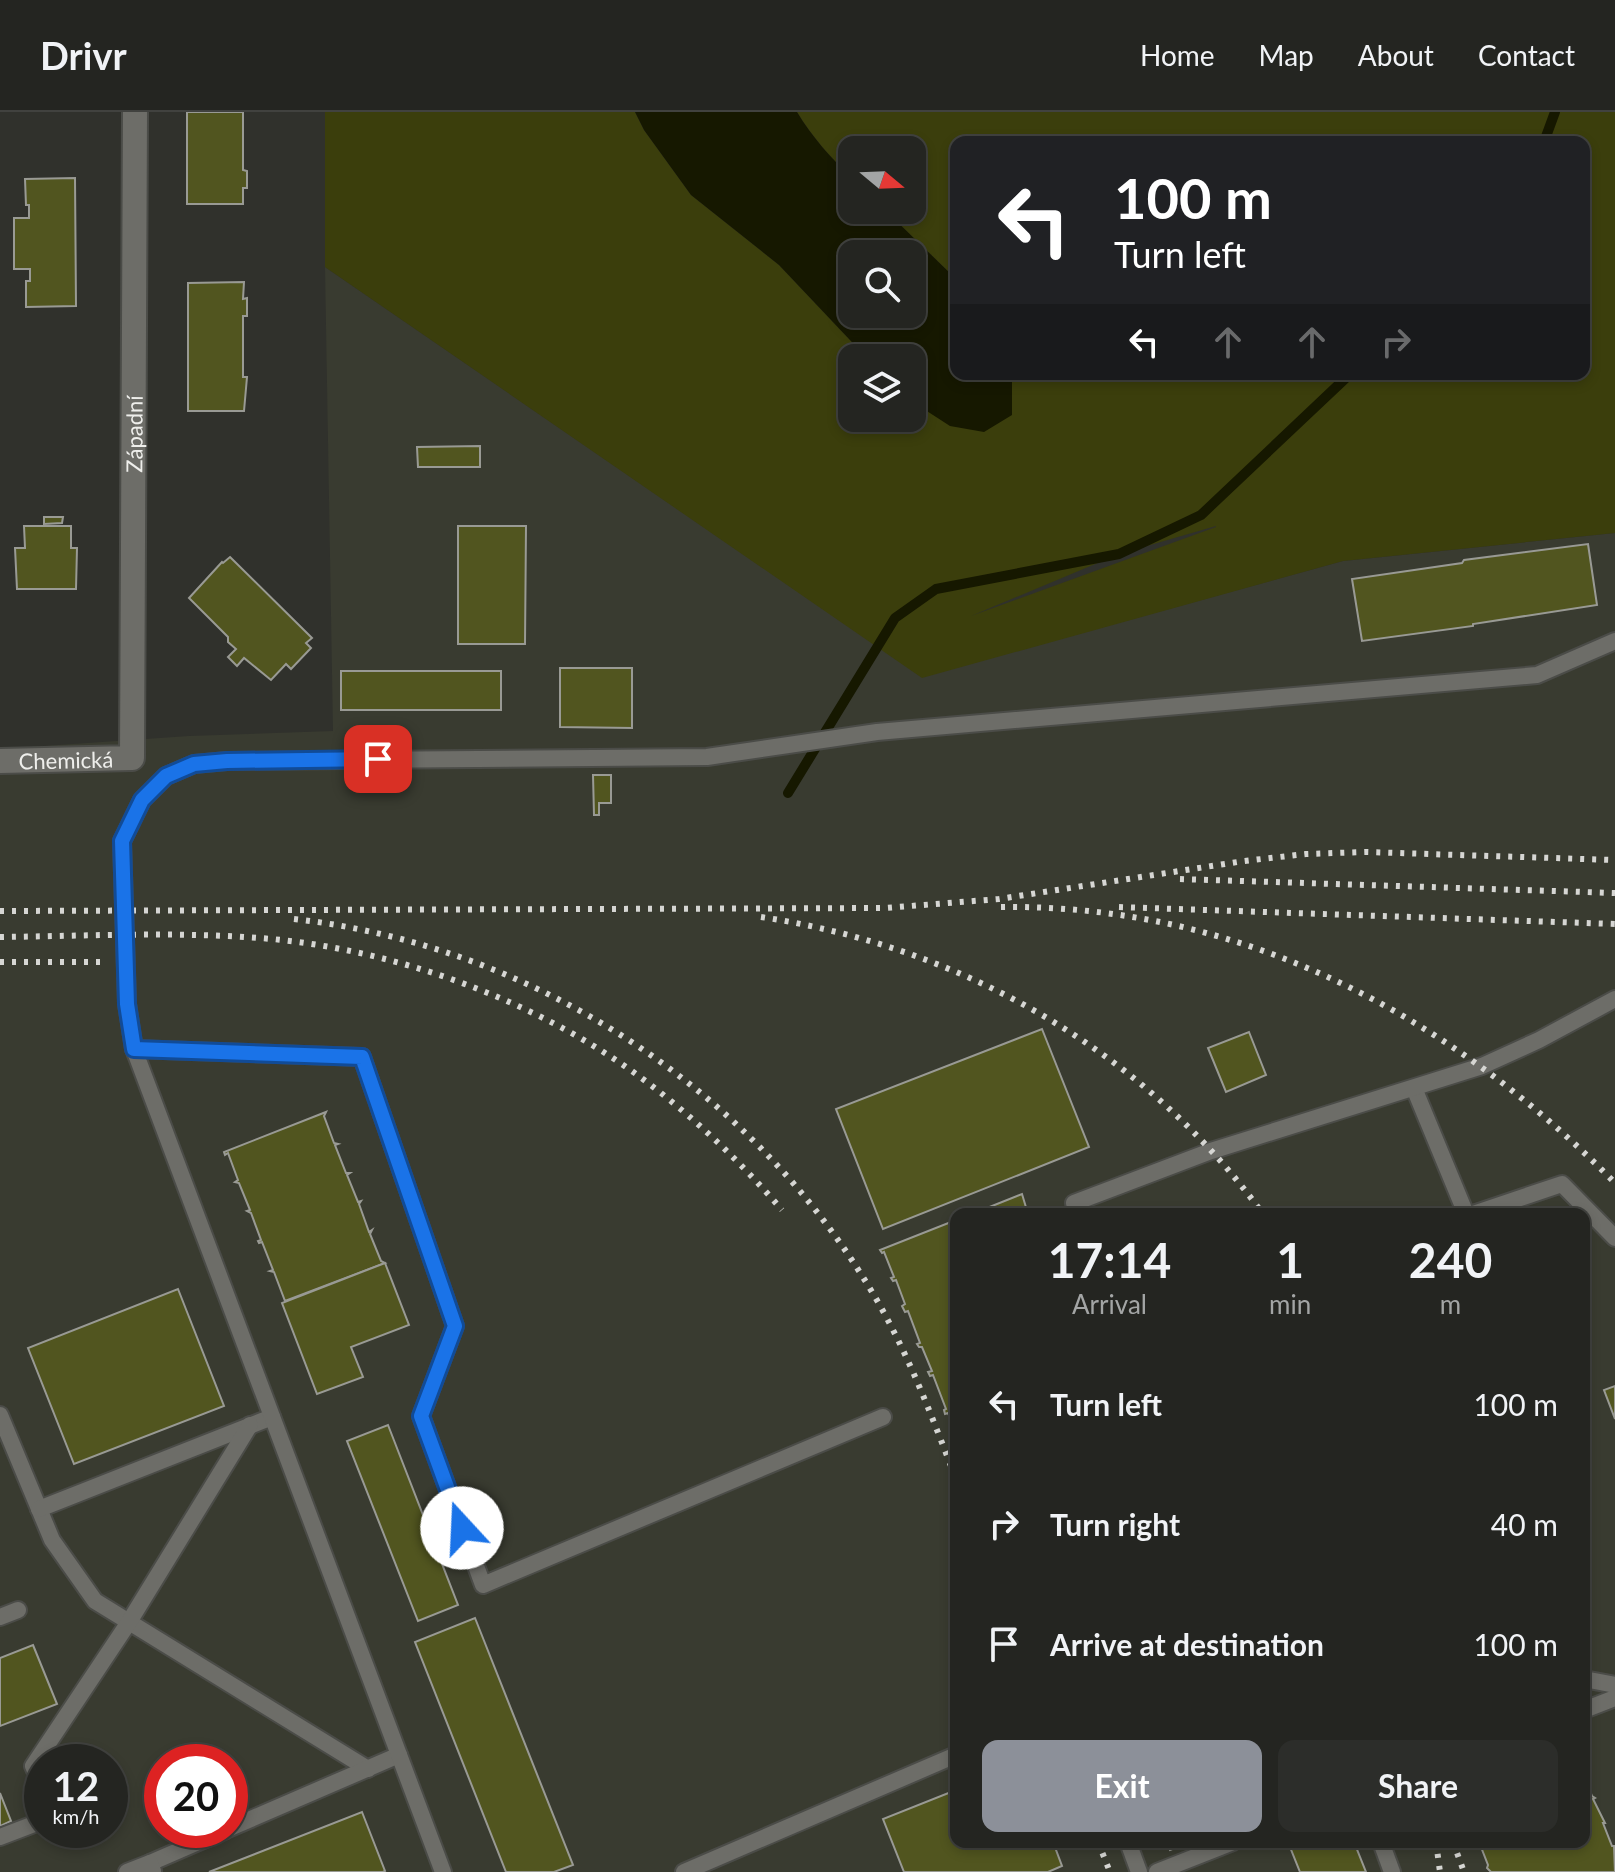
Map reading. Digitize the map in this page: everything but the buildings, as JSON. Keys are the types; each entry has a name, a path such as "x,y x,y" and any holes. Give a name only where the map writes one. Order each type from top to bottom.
{"street":[{"name":"Západní","path":"132,758 135,112"},
{"name":"Chemická","path":"0,761 132,758"}],"lane":[{"path":"443,1872 134,1049 127,1004 122,841 142,800 166,776 194,764 227,761 707,757 877,732 1537,675 1615,641"},
{"path":"1075,1208 1074,1203 1211,1151 1482,1066 1539,1040 1615,999"},
{"path":"134,1049 362,1057 455,1326 421,1416 483,1585 883,1417"},
{"path":"1414,1088 1464,1208"},
{"path":"1505,1208 1562,1184 1586,1208"},
{"path":"1590,1213 1615,1238"},
{"path":"0,1415 52,1540 95,1601 368,1769"},
{"path":"39,1509 272,1417"},
{"path":"48,1744 129,1622 250,1425"},
{"path":"0,1617 18,1610"},
{"path":"1590,1680 1615,1685"},
{"path":"1590,1708 1615,1698"},
{"path":"248,1820 399,1755"},
{"path":"684,1872 950,1758"},
{"path":"0,1837 24,1828"},
{"path":"127,1872 152,1868 191,1848"},
{"path":"1130,1848 1139,1872"},
{"path":"1157,1872 1218,1848"},
{"path":"1383,1848 1392,1872"}],"shaded area":[{"path":"325,112 635,112 644,130 691,195 779,265 854,344 838,344 838,432 926,432 926,401 993,380 1590,380 1590,136 950,136 950,273 926,250 926,240 916,240 899,224 926,224 926,136 838,136 838,164 797,112 1615,112 1615,533 1343,561 922,678 325,267","holes":["1216,526 971,616 1119,554"]},
{"path":"635,112 797,112 838,164 838,224 899,224 916,240 838,240 838,327 779,265 691,195 644,130"},
{"path":"926,250 950,273 950,380 1012,380 1012,415 984,432 950,426 926,410 926,344 854,344 839,328 926,328"},
{"path":"325,267 922,677 1343,561 1615,533 1615,1872 0,1872 0,749 189,736 333,731"}],"waterway":[{"path":"1546,136 1555,112"},
{"path":"788,793 895,618 936,589 1119,554 1201,515 1344,380"}],"railway":[{"path":"0,911 885,908 999,899 1306,854 1366,852 1615,860"},
{"path":"1180,879 1615,893"},
{"path":"1001,907 1090,911 1175,925 1257,949 1336,981 1411,1021 1483,1069 1551,1123 1615,1183"},
{"path":"1119,907 1615,924"},
{"path":"761,917 835,932 907,953 976,981 1042,1015 1105,1056 1162,1103 1215,1155 1258,1208"},
{"path":"294,919 383,934 469,960 551,996 629,1040 701,1093 766,1154 825,1222 887,1319 929,1409 950,1463"},
{"path":"0,937 170,935 272,939 375,956 426,971 526,1010 574,1034 619,1062 709,1134 782,1210"},
{"path":"0,962 100,962"},
{"path":"1100,1848 1110,1872"},
{"path":"1437,1848 1440,1872"},
{"path":"1455,1848 1464,1872"}],"route":[{"path":"378,759 227,761 194,764 166,776 142,800 122,841 127,1004 134,1049 362,1057 455,1326 421,1416 462,1528"}]}
